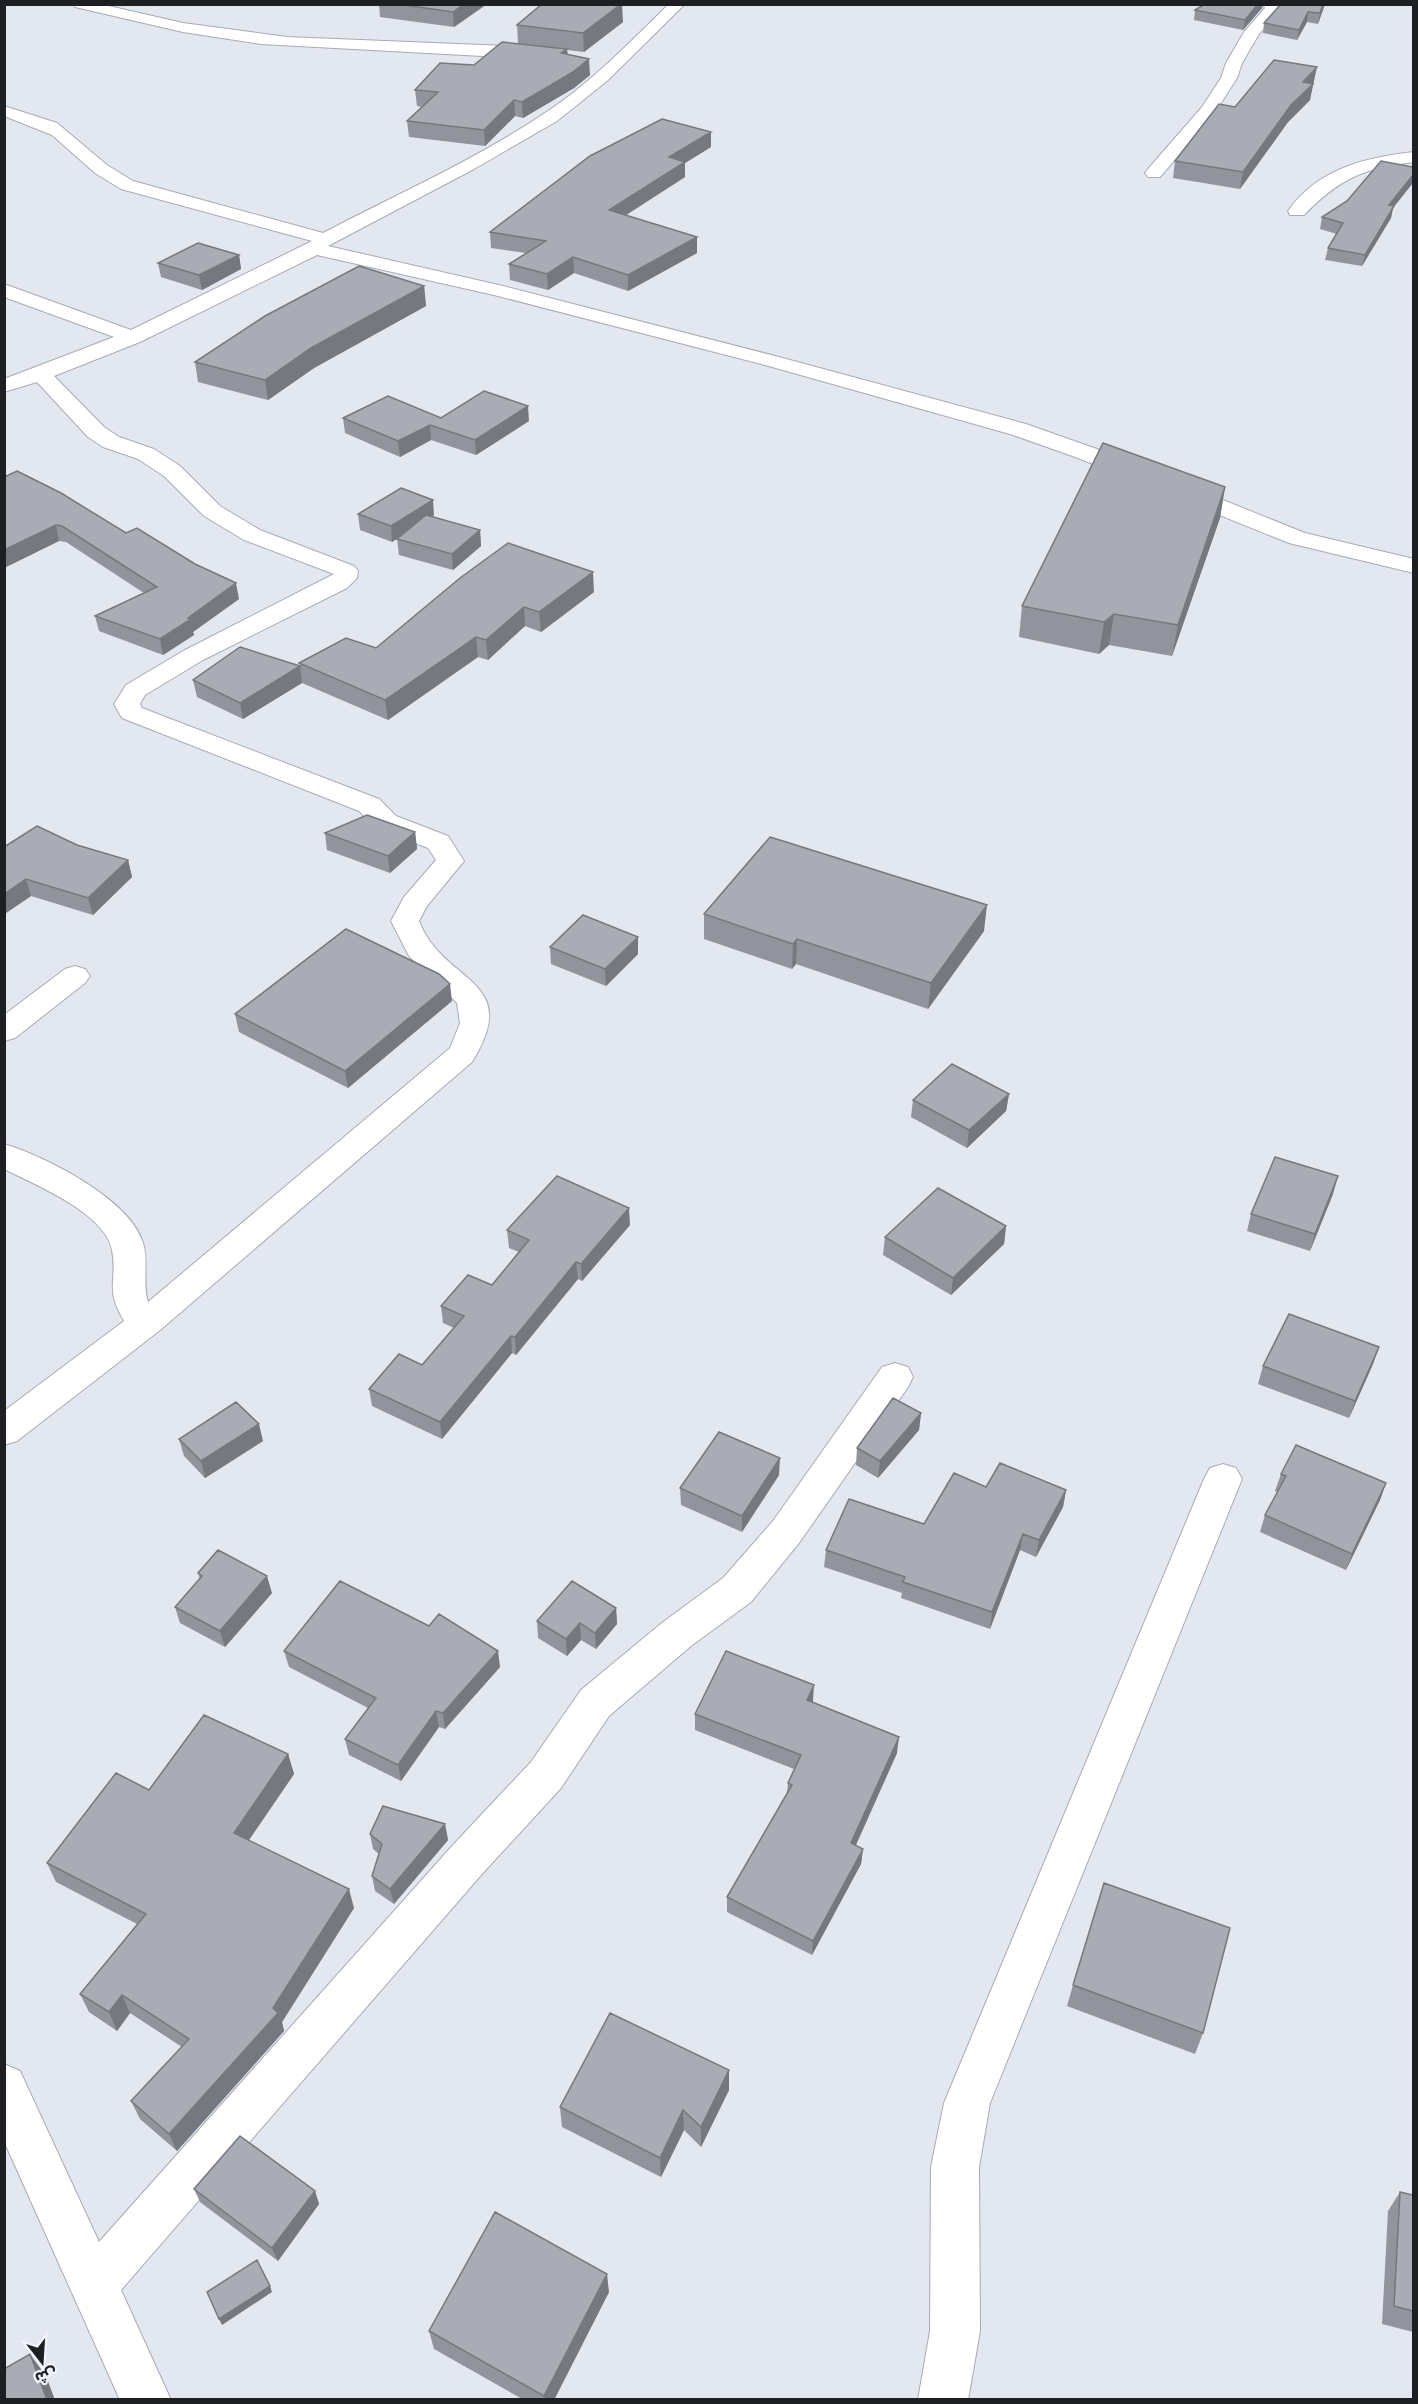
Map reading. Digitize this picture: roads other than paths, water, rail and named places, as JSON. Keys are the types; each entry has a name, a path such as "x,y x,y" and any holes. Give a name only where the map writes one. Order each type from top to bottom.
{"street":[{"path":"80,4 212,32 285,42 486,48 557,56"},
{"path":"4,386 133,338 320,244 478,159 552,116 617,63 678,4"},
{"path":"1154,173 1208,110 1229,78 1234,63 1252,32 1274,8 1270,4"},
{"path":"593,60 617,63"},
{"path":"4,111 45,123 64,136 110,177 127,185 276,224 320,244 995,422 1086,453 1297,538 1413,566"},
{"path":"1297,211 1335,176 1381,161 1413,157"},
{"path":"4,290 63,310 133,338"},
{"path":"4,1431 147,1322 461,1055 473,1037 477,1014 470,996 426,957 412,940 405,921 414,903 450,861 438,842 386,822 369,805 131,713 127,704 135,690 218,641 339,583 345,578 346,572 252,535 212,511 172,471 146,454 111,442 96,432 41,374"},
{"path":"4,1031 75,976"},
{"path":"4,1155 92,1202 120,1227 131,1258 128,1304 135,1314 147,1322"},
{"path":"93,2285 467,1860 546,1775 595,1703 677,1634 737,1590 786,1532 895,1377"},
{"path":"943,2400 955,2331 955,2167 967,2103 1223,1479"},
{"path":"4,2087 146,2400"}]}
